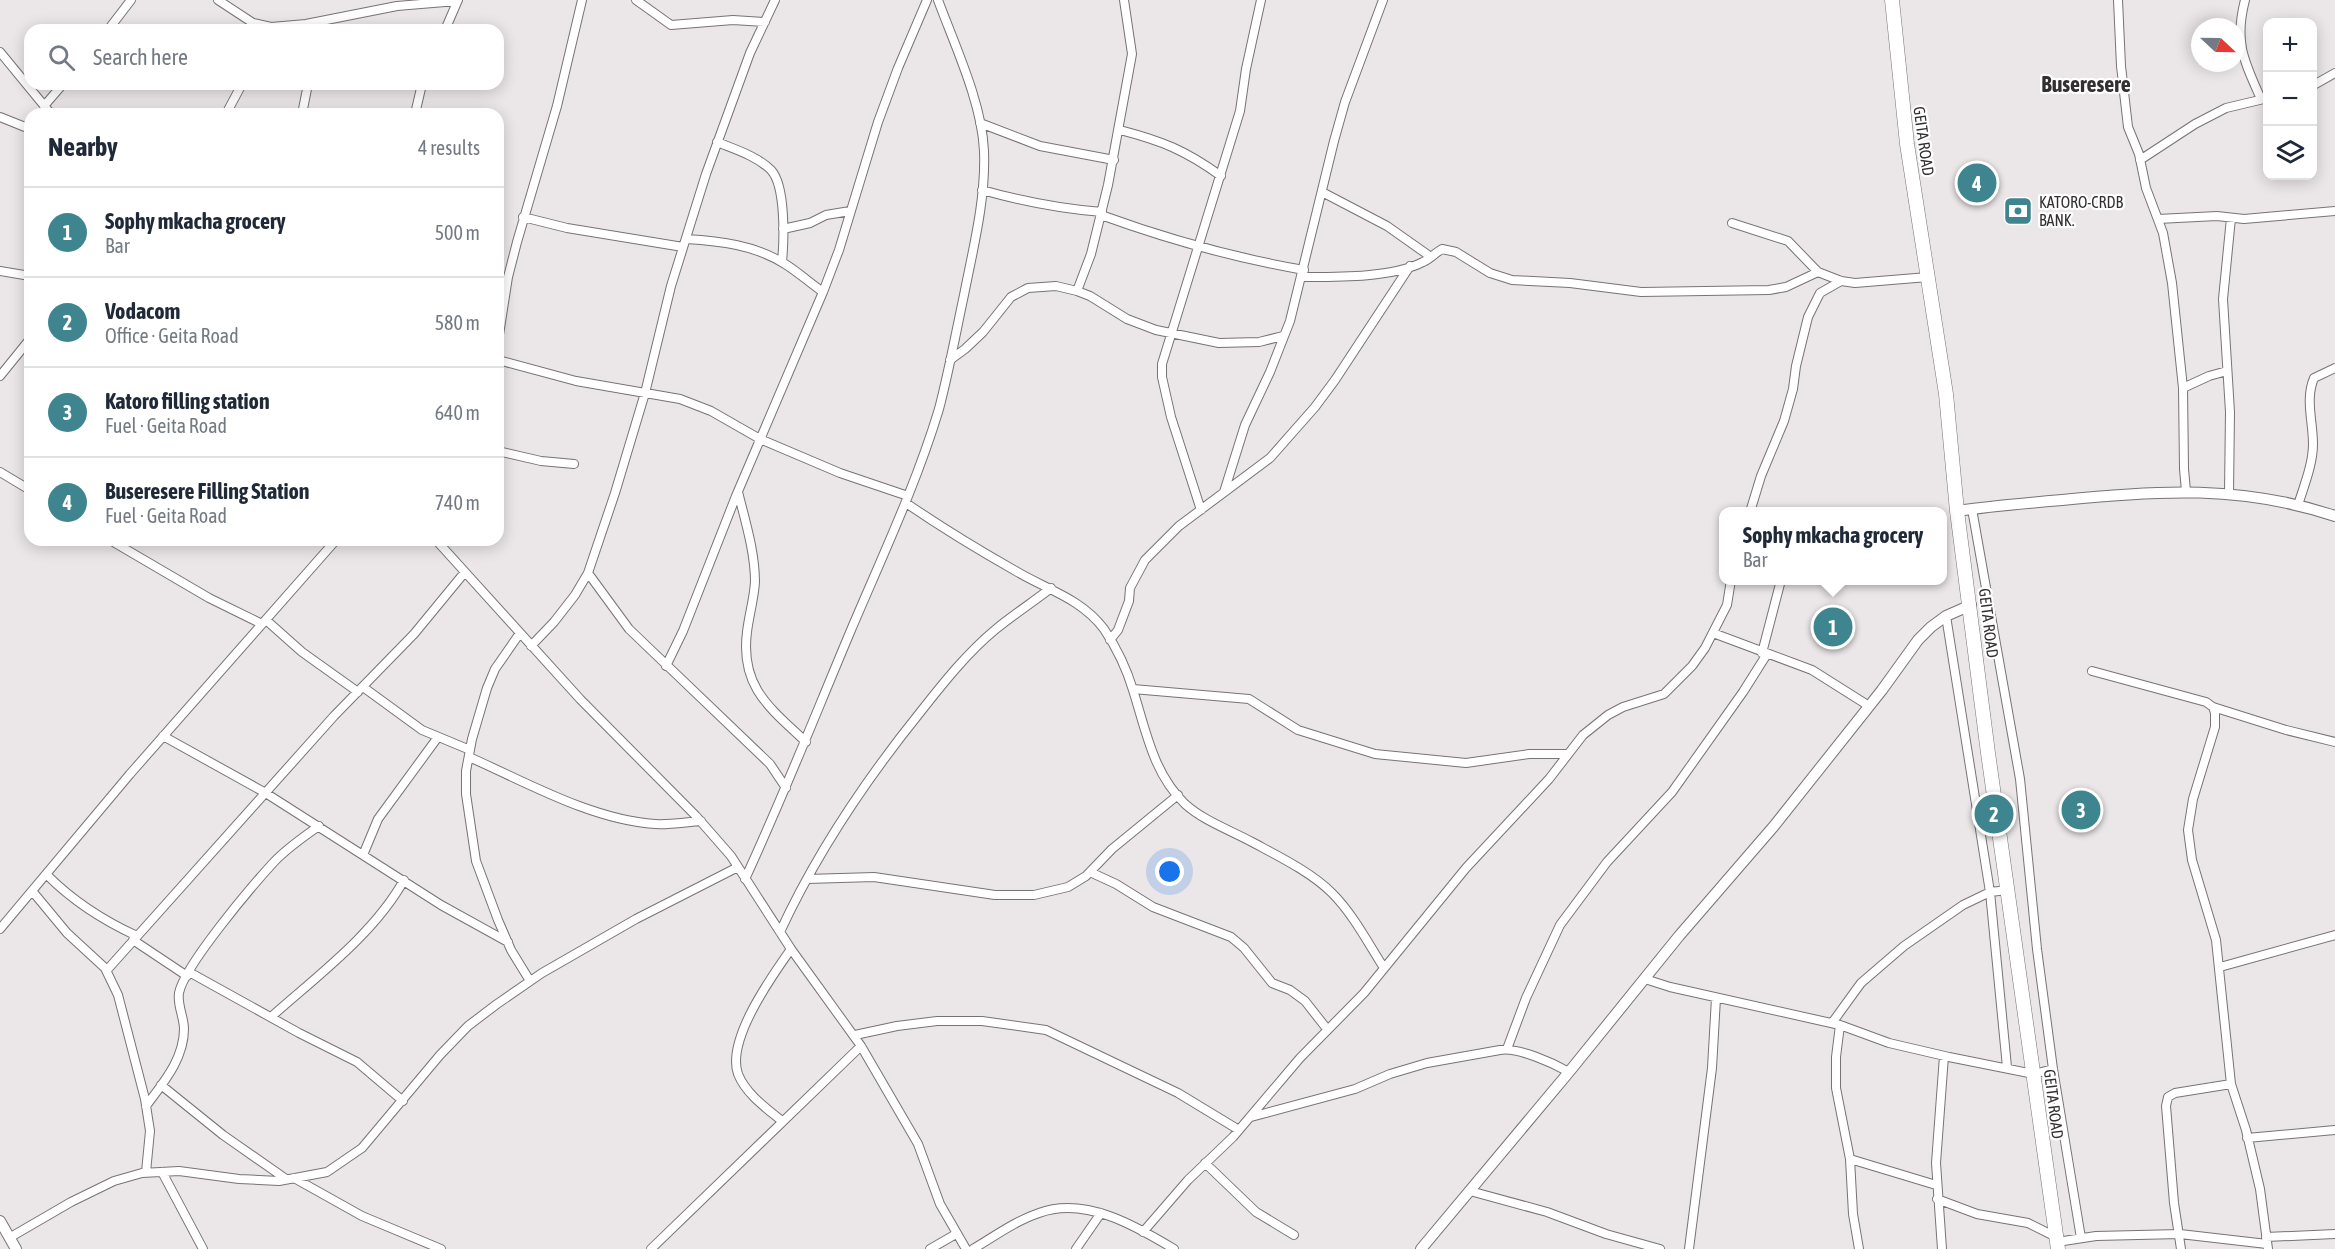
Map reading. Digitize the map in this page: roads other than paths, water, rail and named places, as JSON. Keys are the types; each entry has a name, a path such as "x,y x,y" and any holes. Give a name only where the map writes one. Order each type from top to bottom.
{"highway":[{"name":"GEITA ROAD","path":"1892,0 1907,144 1946,394 1957,512 1971,605 1988,753 2057,1243"}],"street":[{"path":"113,24 131,0"},
{"path":"218,0 255,24"},
{"path":"322,24 397,6 458,0 448,24"},
{"path":"504,302 523,217 557,106 582,0"},
{"path":"636,0 671,25 733,20 765,22"},
{"path":"531,646 555,621 588,573 645,393 684,243 717,142 750,53 775,0"},
{"path":"666,666 683,631 738,492 823,292 839,250 866,156 898,68 927,0"},
{"path":"745,879 806,742 907,500 939,408 950,360 969,269 982,190 984,149 980,123 938,0"},
{"path":"1077,291 1091,254 1120,130 1132,54 1124,0"},
{"path":"1201,510 1172,417 1162,377 1162,364 1240,111 1245,69 1261,0"},
{"path":"1224,492 1245,425 1284,336 1303,273 1345,102 1383,0"},
{"path":"2118,0 2121,66 2128,127 2167,251 2183,388 2186,490"},
{"path":"2245,0 2240,23 2241,46 2248,70 2263,96"},
{"path":"0,52 24,81"},
{"path":"2317,84 2335,74"},
{"path":"31,90 44,106 58,90"},
{"path":"229,108 239,90"},
{"path":"303,108 307,90"},
{"path":"416,108 421,90"},
{"path":"2140,160 2195,124 2226,108 2263,98"},
{"path":"0,117 24,127"},
{"path":"980,123 1040,146 1114,160"},
{"path":"1120,130 1188,153 1221,176"},
{"path":"717,142 748,155 771,170 777,178 783,229 782,262"},
{"path":"982,190 1031,203 1101,213 1154,233 1303,273 1342,276 1390,272 1421,263 1442,249 1456,252 1490,273 1512,280 1570,283 1641,292 1769,290 1786,287 1818,272"},
{"path":"1322,192 1387,226 1431,257"},
{"path":"783,229 810,223 826,215 850,211"},
{"path":"2158,219 2187,216 2258,219 2335,211"},
{"path":"523,217 567,228 684,243 719,241 742,246 782,262 823,292"},
{"path":"2229,494 2230,412 2223,299 2231,218"},
{"path":"1732,223 1788,241 1818,272 1841,281 1855,283 1928,277"},
{"path":"1110,640 1118,630 1127,608 1130,588 1145,560 1179,526 1270,458 1316,407 1410,266"},
{"path":"0,271 24,275"},
{"path":"1752,507 1761,476 1784,421 1808,317 1820,293 1841,281"},
{"path":"950,360 965,350 1011,297 1028,288 1056,286 1077,291 1090,296 1127,320 1173,334 1219,343 1259,342 1284,336"},
{"path":"0,376 24,346"},
{"path":"504,362 576,381 680,399 711,411 760,439 907,500 945,530 1016,572 1082,607 1103,628 1110,640 1133,689 1148,744 1169,785 1186,805 1293,864 1332,893 1357,925 1384,968"},
{"path":"2298,505 2313,447 2310,386 2314,378 2335,368"},
{"path":"2183,388 2201,379 2227,371"},
{"path":"504,452 542,461 574,464"},
{"path":"0,472 24,486"},
{"path":"1957,512 2121,494 2186,490 2276,499 2335,516"},
{"path":"738,492 747,527 755,581 747,631 749,676 764,702 806,742"},
{"path":"1971,509 2020,779 2037,949 2078,1239 2077,1249"},
{"path":"120,546 209,598 264,622 302,652 422,730 469,754 572,802 614,818 656,824 700,821"},
{"path":"0,929 163,736 330,546"},
{"path":"441,546 580,699 700,821 731,856 791,949 855,1035 918,1144 940,1204 966,1249"},
{"path":"107,970 264,792 414,634 465,572"},
{"path":"588,573 629,629 770,764 786,788"},
{"path":"1143,1232 1188,1180 1239,1130 1327,1029 1364,993 1466,868 1549,779 1583,735 1608,715 1623,707 1664,694 1692,666 1727,605 1730,585"},
{"path":"1507,1049 1526,998 1560,926 1607,862 1672,792 1765,653 1780,585"},
{"path":"780,932 807,879 863,786 929,701 963,661 995,630 1050,588"},
{"path":"1421,1249 1679,936 1774,826 1918,640 1946,616 1971,605"},
{"path":"1946,616 1990,892 2007,1067"},
{"path":"520,633 495,669 487,688 469,754 466,794 476,861 508,942 530,981"},
{"path":"1713,633 1812,670 1869,706"},
{"path":"2092,671 2191,697 2213,707 2286,730 2335,742"},
{"path":"1133,689 1249,699 1298,730 1375,754 1466,763 1529,754 1568,754"},
{"path":"2213,707 2215,727 2193,799 2188,830 2192,860 2216,940 2231,1084 2260,1189 2267,1243"},
{"path":"163,736 264,792 474,925 508,942"},
{"path":"363,855 383,811 438,737"},
{"path":"807,879 874,877 995,895 1034,895 1068,887 1090,872 1112,849 1178,795"},
{"path":"146,1106 170,1073 180,1052 184,1029 179,992 188,974 207,945 274,862 319,826"},
{"path":"9,1238 105,1185 146,1173 179,1171 238,1179 290,1179 327,1172 362,1148 440,1055 468,1026 530,981 636,918 738,867"},
{"path":"1090,872 1116,884 1153,907 1230,937 1244,948 1263,975 1272,983 1290,990 1305,1001 1327,1029"},
{"path":"47,875 81,906 135,938 188,974 357,1062 403,1101"},
{"path":"271,1017 364,933 387,909 404,880"},
{"path":"1859,1249 1853,1214 1850,1158 1836,1088 1836,1024 1861,983 1904,946 1962,905 1990,892 2008,890"},
{"path":"33,892 67,933 107,970 118,995 146,1106 150,1131 146,1173"},
{"path":"2220,967 2334,936 2335,947"},
{"path":"782,1121 748,1090 739,1075 736,1063 740,1039 759,996 791,949"},
{"path":"1645,979 1716,998 1836,1024 1889,1043 1944,1056 2034,1074 2054,1069"},
{"path":"1689,1249 1712,1068 1716,998"},
{"path":"855,1035 897,1026 937,1021 982,1021 1046,1030 1178,1093 1239,1130"},
{"path":"651,1249 861,1046"},
{"path":"1250,1117 1356,1089 1390,1074 1426,1063 1507,1049 1550,1062 1569,1072"},
{"path":"1942,1249 1936,1163 1944,1056"},
{"path":"2181,1249 2174,1203 2166,1106 2168,1097 2175,1093 2231,1084"},
{"path":"161,1085 224,1135 290,1179 362,1216 441,1249"},
{"path":"2247,1138 2335,1130"},
{"path":"1850,1158 1936,1185"},
{"path":"1205,1163 1256,1212 1294,1235"},
{"path":"162,1172 203,1249"},
{"path":"1470,1191 1547,1212 1606,1234 1660,1249"},
{"path":"1937,1199 1977,1214 2028,1223 2057,1243 2134,1234 2180,1234 2267,1243 2335,1234"},
{"path":"974,1249 1018,1222 1056,1208 1101,1213 1174,1249"},
{"path":"1076,1249 1101,1213"},
{"path":"0,1221 16,1249"},
{"path":"930,1249 956,1234"}],"place":[{"name":"Buseresere Filling Station","path":"1977,183"},
{"name":"KATORO-CRDB BANK.","path":"2018,211"},
{"name":"Sophy mkacha grocery","path":"1833,627"},
{"name":"Katoro filling station","path":"2081,810"},
{"name":"Vodacom","path":"1994,814"}],"district":[{"name":"Buseresere","path":"2086,84"}]}
